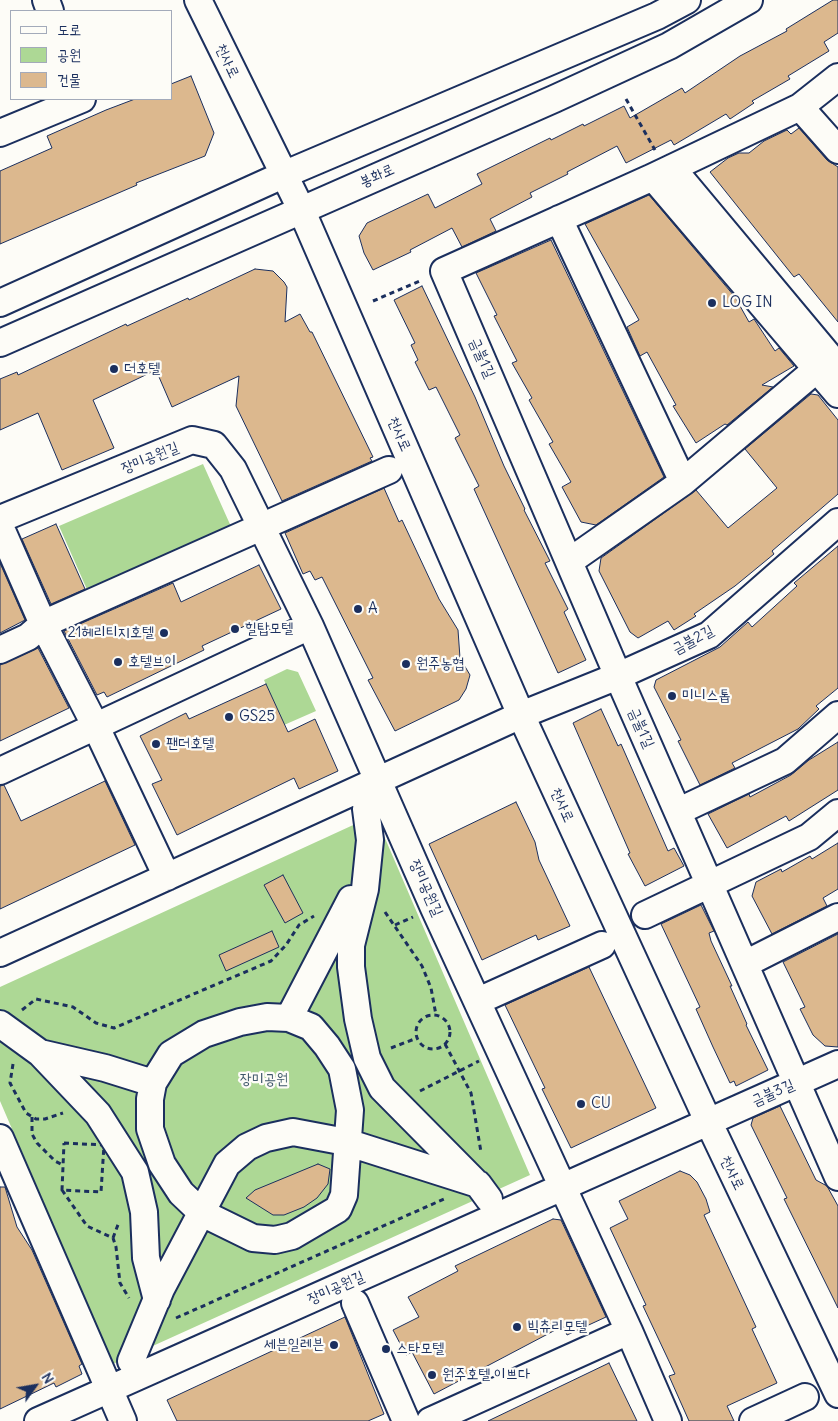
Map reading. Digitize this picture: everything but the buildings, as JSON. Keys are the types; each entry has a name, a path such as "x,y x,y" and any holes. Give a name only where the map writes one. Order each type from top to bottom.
{"street":[{"name":"천사로","path":"198,0 301,209 521,715 708,1121 838,1394"},
{"path":"0,303 283,175 657,16 687,0"},
{"name":"봉화로","path":"0,344 660,50 749,0"},
{"path":"444,271 664,172 800,107 838,76"},
{"path":"0,133 80,100"},
{"path":"800,107 838,150"},
{"path":"664,172 828,365 838,394"},
{"path":"559,219 683,482"},
{"name":"금불1길","path":"444,271 618,676 838,1176"},
{"path":"570,561 683,482 828,365"},
{"name":"장미공원길","path":"0,519 192,440 214,446 228,463 262,526 310,626 380,780 434,908 629,1331 668,1421"},
{"path":"0,650 28,637 43,624 389,470"},
{"name":"금불2길","path":"521,715 618,676 709,635 838,522"},
{"path":"0,526 43,624 96,728 167,877"},
{"path":"0,771 96,728 310,626"},
{"path":"679,811 785,761 838,714"},
{"path":"0,952 521,715"},
{"path":"366,809 370,840 366,878 351,945 358,1019 367,1058 382,1088 483,1192"},
{"path":"645,915 809,837 838,813"},
{"path":"289,1018 366,878"},
{"path":"745,964 838,918"},
{"path":"478,1001 602,945"},
{"path":"267,1016 289,1018 311,1027 327,1046 342,1069 350,1110 344,1195 338,1209 292,1236 275,1240 253,1238 202,1213 181,1193 162,1164 150,1129 150,1099 153,1083 171,1054 204,1034 240,1022 267,1016"},
{"path":"16,1036 153,1083"},
{"path":"16,1036 98,1114 135,1172 144,1212 150,1317"},
{"name":"금불3길","path":"708,1121 838,1064"},
{"name":"장미공원길","path":"38,1421 708,1121"},
{"path":"131,1361 150,1317 227,1164 247,1147 266,1138 293,1132 349,1143 483,1192"},
{"path":"0,1138 123,1421"},
{"name":"장미공원길","path":"355,1302 406,1421"},
{"path":"430,1421 629,1331"},
{"path":"753,1421 805,1397"}],"path":[{"path":"626,99 664,172"},
{"path":"373,301 444,271"},
{"path":"366,878 422,966 431,988 436,1015"},
{"path":"68,1112 45,1119 32,1117 26,1113 10,1083 16,1036 36,999 73,1007 96,1024 114,1028 271,961 286,945 299,925 320,912"},
{"path":"431,1015 436,1015 446,1020 449,1026 449,1037 445,1044 438,1048 426,1048 416,1038 416,1029 422,1020 431,1015"},
{"path":"62,1190 101,1192 104,1146 64,1143 62,1190 86,1226 113,1238 116,1247 120,1283 132,1304 150,1317 483,1192 481,1150 471,1093 445,1044"},
{"path":"397,1104 486,1058"},
{"path":"32,1117 32,1134 37,1143 55,1161 63,1165"},
{"path":"82,1144 83,1139"}],"green space":[{"path":"203,464 233,531 89,594 59,526"},
{"path":"287,669 298,672 316,711 284,725 264,680"},
{"name":"장미공원","path":"375,815 530,1175 113,1364 0,1101 0,987"}],"place":[{"name":"LOG IN","path":"712,303"},
{"name":"더호텔","path":"114,369"},
{"name":"A","path":"358,609"},
{"name":"힐탑모텔","path":"235,629"},
{"name":"21헤리티지호텔","path":"164,633"},
{"name":"호텔브이","path":"118,662"},
{"name":"원주농협","path":"406,664"},
{"name":"미니스톱","path":"672,696"},
{"name":"GS25","path":"229,717"},
{"name":"팬더호텔","path":"156,744"},
{"name":"CU","path":"581,1104"},
{"name":"빅츄리모텔","path":"517,1327"},
{"name":"세븐일레븐","path":"334,1345"},
{"name":"스타모텔","path":"386,1349"},
{"name":"원주호텔 이쁘다","path":"432,1375"}]}
